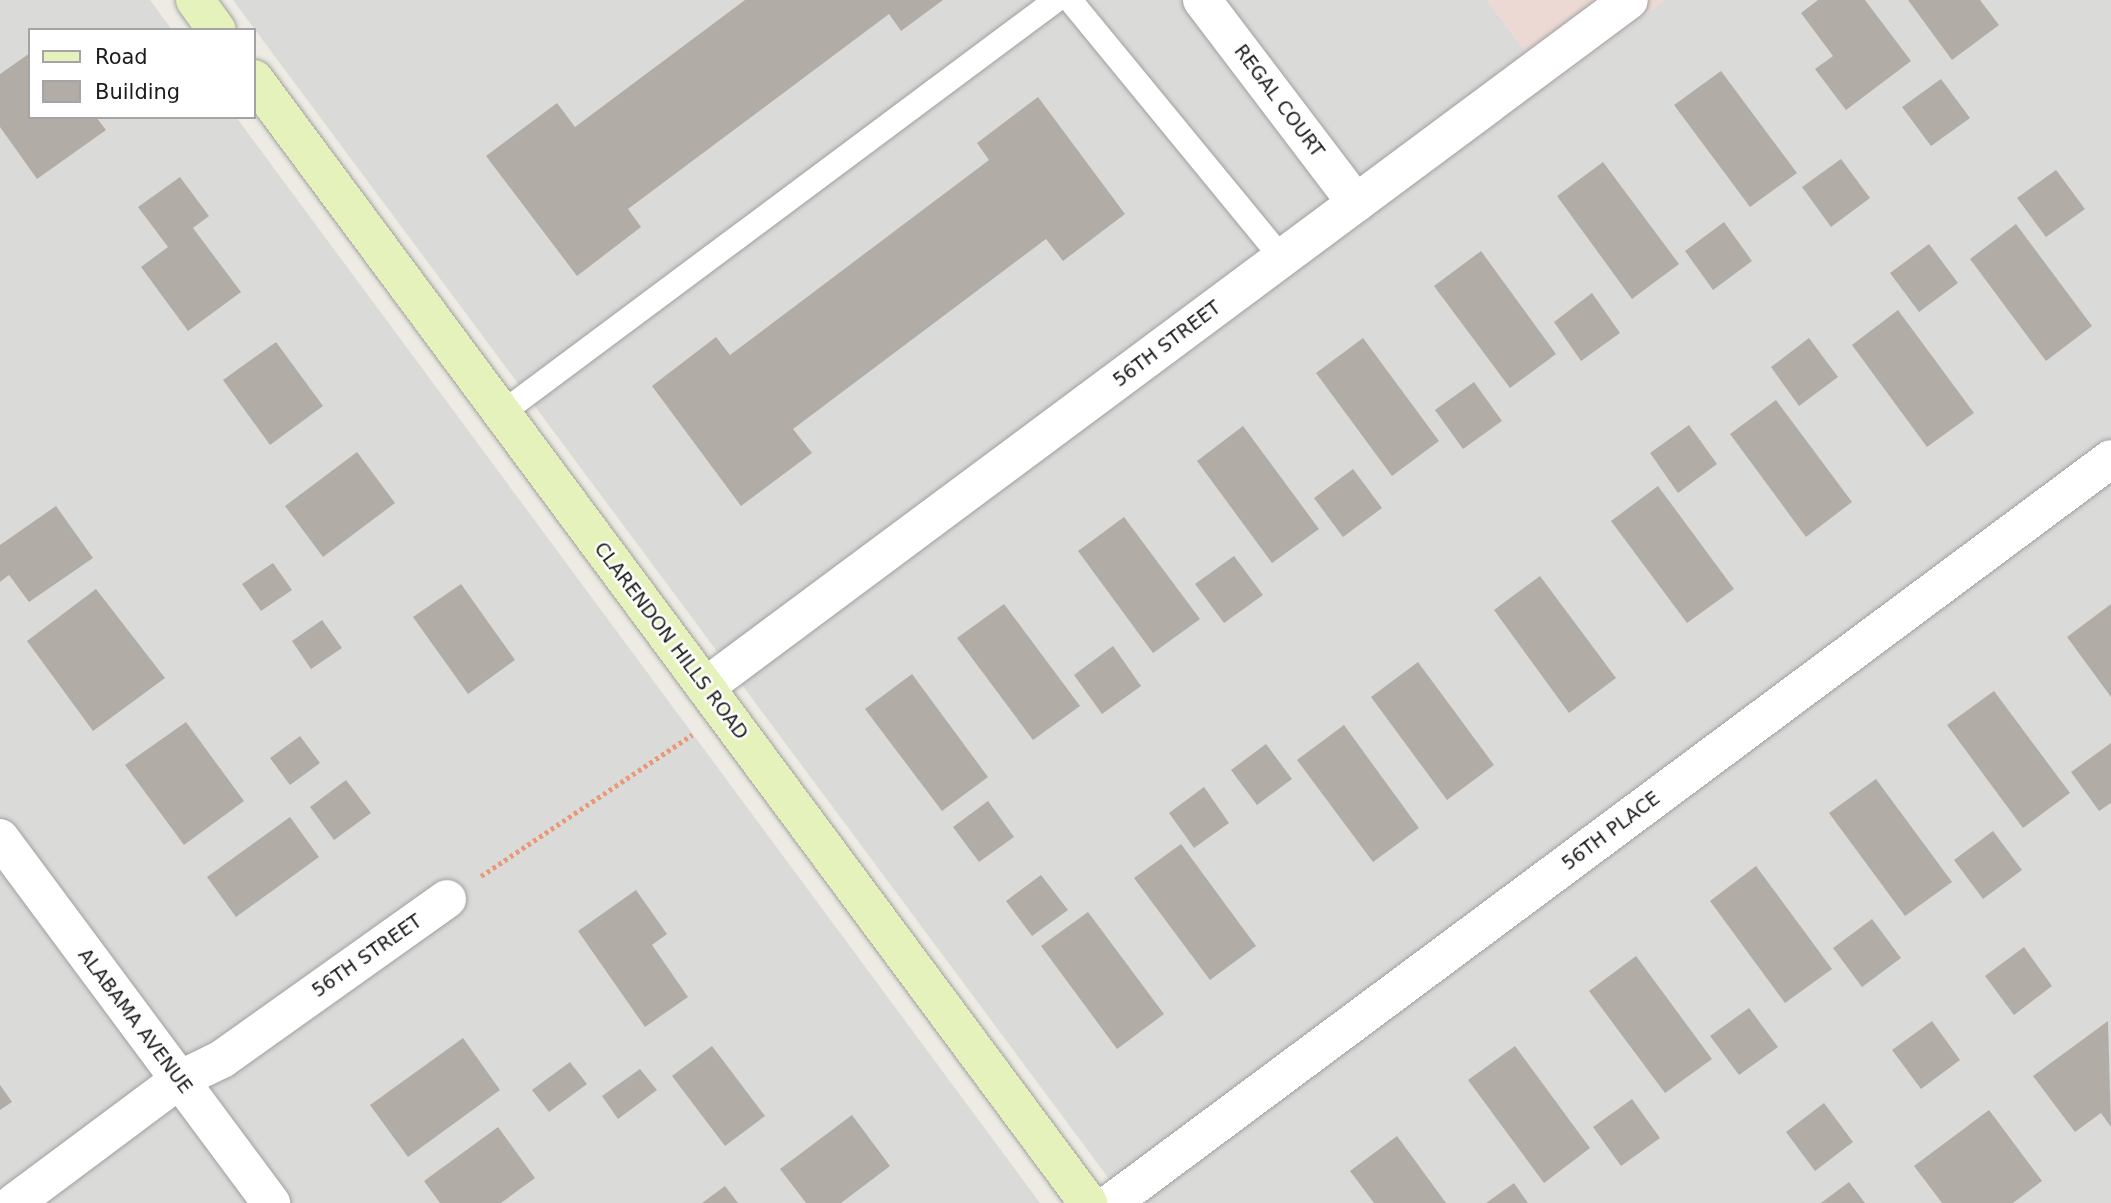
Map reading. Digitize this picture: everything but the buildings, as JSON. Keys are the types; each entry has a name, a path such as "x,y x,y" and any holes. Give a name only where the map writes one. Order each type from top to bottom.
{"street":[{"path":"195,0 216,28"},
{"name":"REGAL COURT","path":"1202,0 1356,203"},
{"name":"56TH STREET","path":"715,700 1282,258 1629,0"},
{"name":"CLARENDON HILLS ROAD","path":"256,82 1088,1203"},
{"name":"56TH PLACE","path":"1111,1203 2111,459"},
{"name":"ALABAMA AVENUE","path":"0,838 271,1203"},
{"name":"56TH STREET","path":"13,1203 179,1080 222,1059 447,899"}],"lane":[{"path":"502,413 1056,0"},
{"path":"1070,0 1282,258"}],"path":[{"path":"447,899 715,700"}],"shaded area":[{"path":"0,0 150,0 171,28 28,28 28,119 237,119 1040,1203 0,1203"},
{"path":"233,0 1487,0 1550,85 1665,0 2111,0 2111,1203 1127,1203"},
{"path":"1487,0 1665,0 1550,85"}]}
